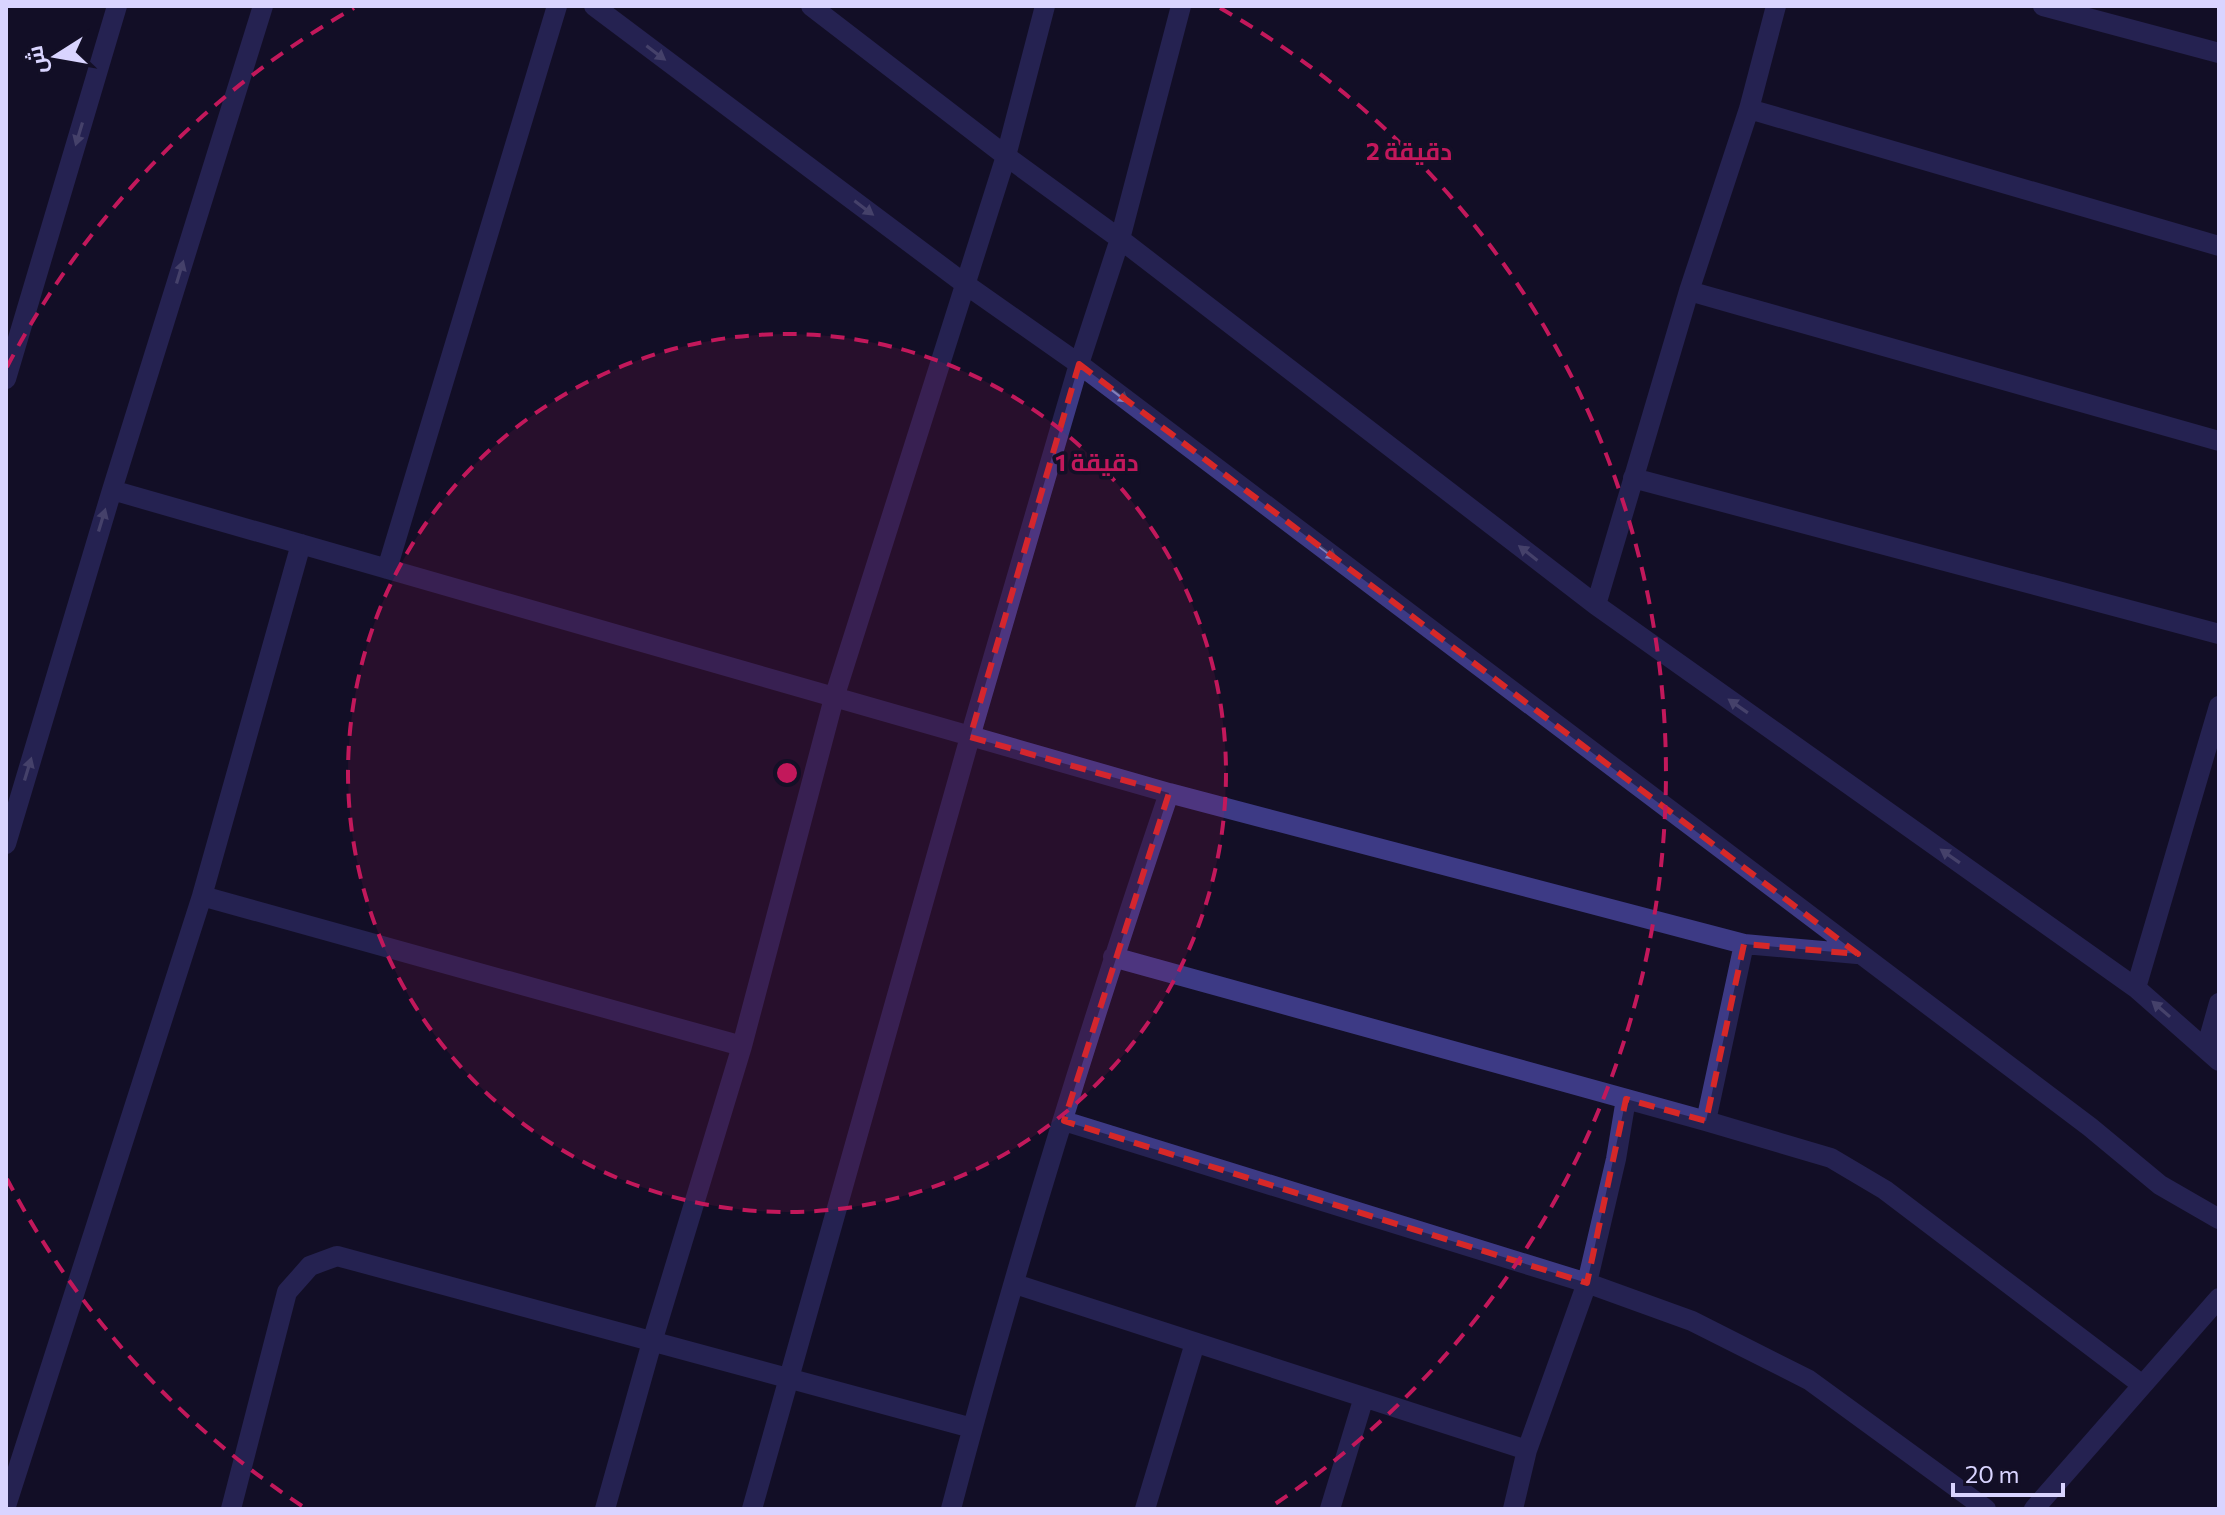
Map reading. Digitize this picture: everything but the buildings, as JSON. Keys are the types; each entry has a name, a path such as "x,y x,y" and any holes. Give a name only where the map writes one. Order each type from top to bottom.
{"street":[{"path":"6,379 117,6"},
{"path":"6,844 112,490 263,6"},
{"path":"387,569 557,6"},
{"path":"594,6 965,284 1079,364 2090,1127 2160,1185 2219,1219"},
{"path":"811,6 1596,605 2136,988 2212,1055"},
{"path":"605,1509 742,1046 834,698 1006,156 1045,6"},
{"path":"752,1509 970,737 1079,364 1120,239 1181,6"},
{"path":"1596,605 1689,291 1749,109 1776,6"},
{"path":"2043,6 2219,53"},
{"path":"1749,109 2219,246"},
{"path":"1689,291 2219,441"},
{"path":"1633,478 2219,634"},
{"path":"112,490 1169,793 1744,944 1858,954"},
{"path":"6,1506 202,896 301,544"},
{"path":"2136,988 2219,706"},
{"path":"951,1509 972,1428 1113,957 1169,793"},
{"path":"202,896 742,1046"},
{"path":"1706,1121 1744,944"},
{"path":"1113,957 1831,1158 1885,1190 2141,1384"},
{"path":"2212,1055 2219,1003"},
{"path":"1513,1509 1527,1450 1587,1283 1616,1159 1626,1099"},
{"path":"1064,1121 1587,1283 1692,1321 1809,1380 1986,1509"},
{"path":"231,1509 287,1292 310,1266 337,1256 972,1428"},
{"path":"1015,1284 1527,1450"},
{"path":"2034,1509 2219,1298"},
{"path":"1145,1509 1195,1343"},
{"path":"1330,1509 1364,1397"}],"highlighted area":[{"path":"1079,364 1858,954 1744,944 1706,1121 1626,1099 1587,1283 1064,1121 1169,793 970,737"}]}
